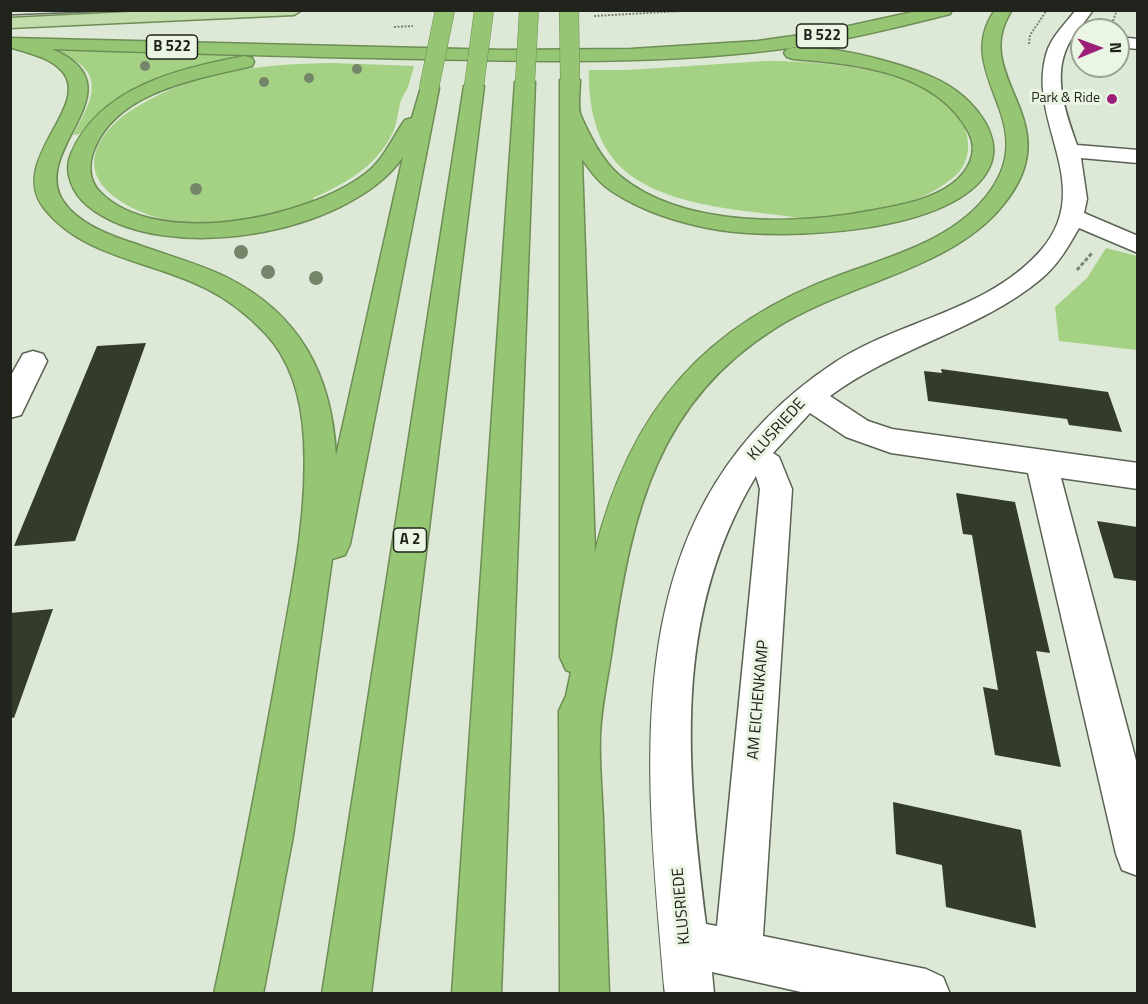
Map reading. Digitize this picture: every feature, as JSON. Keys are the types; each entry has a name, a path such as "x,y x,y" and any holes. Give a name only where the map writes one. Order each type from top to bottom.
{"highway":[{"path":"238,993 446,10"},
{"name":"A 2","path":"346,993 484,10"},
{"path":"476,993 529,10"},
{"path":"569,10 585,993"},
{"name":"B 522","path":"12,36 330,52 583,56 698,51 842,33 944,10"},
{"path":"580,732 611,557 635,475 663,422 692,383 722,352 754,326 791,305 943,242 975,221 995,202 1006,185 1015,166 1018,142 1015,120 993,68 989,49 990,34 996,20 1004,10"},
{"path":"12,36 59,60 73,71 79,87 76,104 48,157 45,182 52,203 90,235 195,273 232,291 264,313 285,338 304,368 316,407 321,468 315,558 267,856"},
{"path":"570,93 584,147 603,172 618,186 648,203 684,215 727,223 774,227 824,226 903,212 935,202 960,188 974,174 983,159 984,144 978,126 964,108 918,78 887,67 818,55 698,51"},
{"path":"330,52 231,64 173,80 143,92 99,124 82,147 78,169 82,186 97,202 121,217 156,226 191,231 271,223 306,213 337,200 372,179 399,152 429,88"}],"main road":[{"path":"12,36 294,10"}],"street":[{"name":"KLUSRIEDE","path":"690,993 670,769 671,692 678,630 697,560 718,507 777,424 807,396 847,368 892,344 978,305 1028,276 1053,252 1063,238 1075,196 1075,176 1070,151 1054,106 1050,87 1055,54 1060,42 1070,34"},
{"path":"1070,151 1137,157"},
{"path":"1107,155 1137,175"},
{"path":"1071,216 1137,245"},
{"path":"10,407 33,361"},
{"path":"807,396 857,429 891,441 1137,476"},
{"name":"AM EICHENKAMP","path":"738,955 776,489 768,466 753,455"},
{"path":"1041,462 1137,854"},
{"path":"686,943 926,993"}],"path":[{"path":"594,16 699,10"}],"green space":[{"path":"52,50 255,56 223,62 102,110 79,134 73,135 87,107 92,84 89,74 82,66 70,57"},
{"path":"766,61 818,63 881,73 911,82 937,95 956,113 967,135 968,152 965,163 955,176 940,187 907,203 869,213 808,219 705,205 662,192 642,183 625,171 611,156 600,137 593,115 589,70 628,70"},
{"path":"333,63 414,66 400,102 395,127 381,152 362,171 313,198 314,201 290,209 237,220 211,223 184,222 159,218 134,209 112,195 95,172 95,155 105,134 129,112 158,95 206,77 231,72 281,65"},
{"path":"1106,248 1137,256 1137,350 1059,341 1055,307 1087,278"}],"building":[{"path":"146,343 75,541 14,546 97,346"},
{"path":"941,369 1108,392 1122,432 1069,425 1067,419 928,401 924,371 942,373"},
{"path":"956,493 1015,502 1050,653 1036,651 1061,767 995,755 983,687 998,690 972,535 963,534"},
{"path":"1097,521 1137,527 1137,581 1114,578"},
{"path":"53,609 14,718 10,717 10,613"},
{"path":"893,802 1021,830 1036,928 946,907 942,865 896,854"}],"tram line":[{"path":"10,15 135,10"}],"place":[{"name":"Park & Ride","path":"1112,99"}]}
